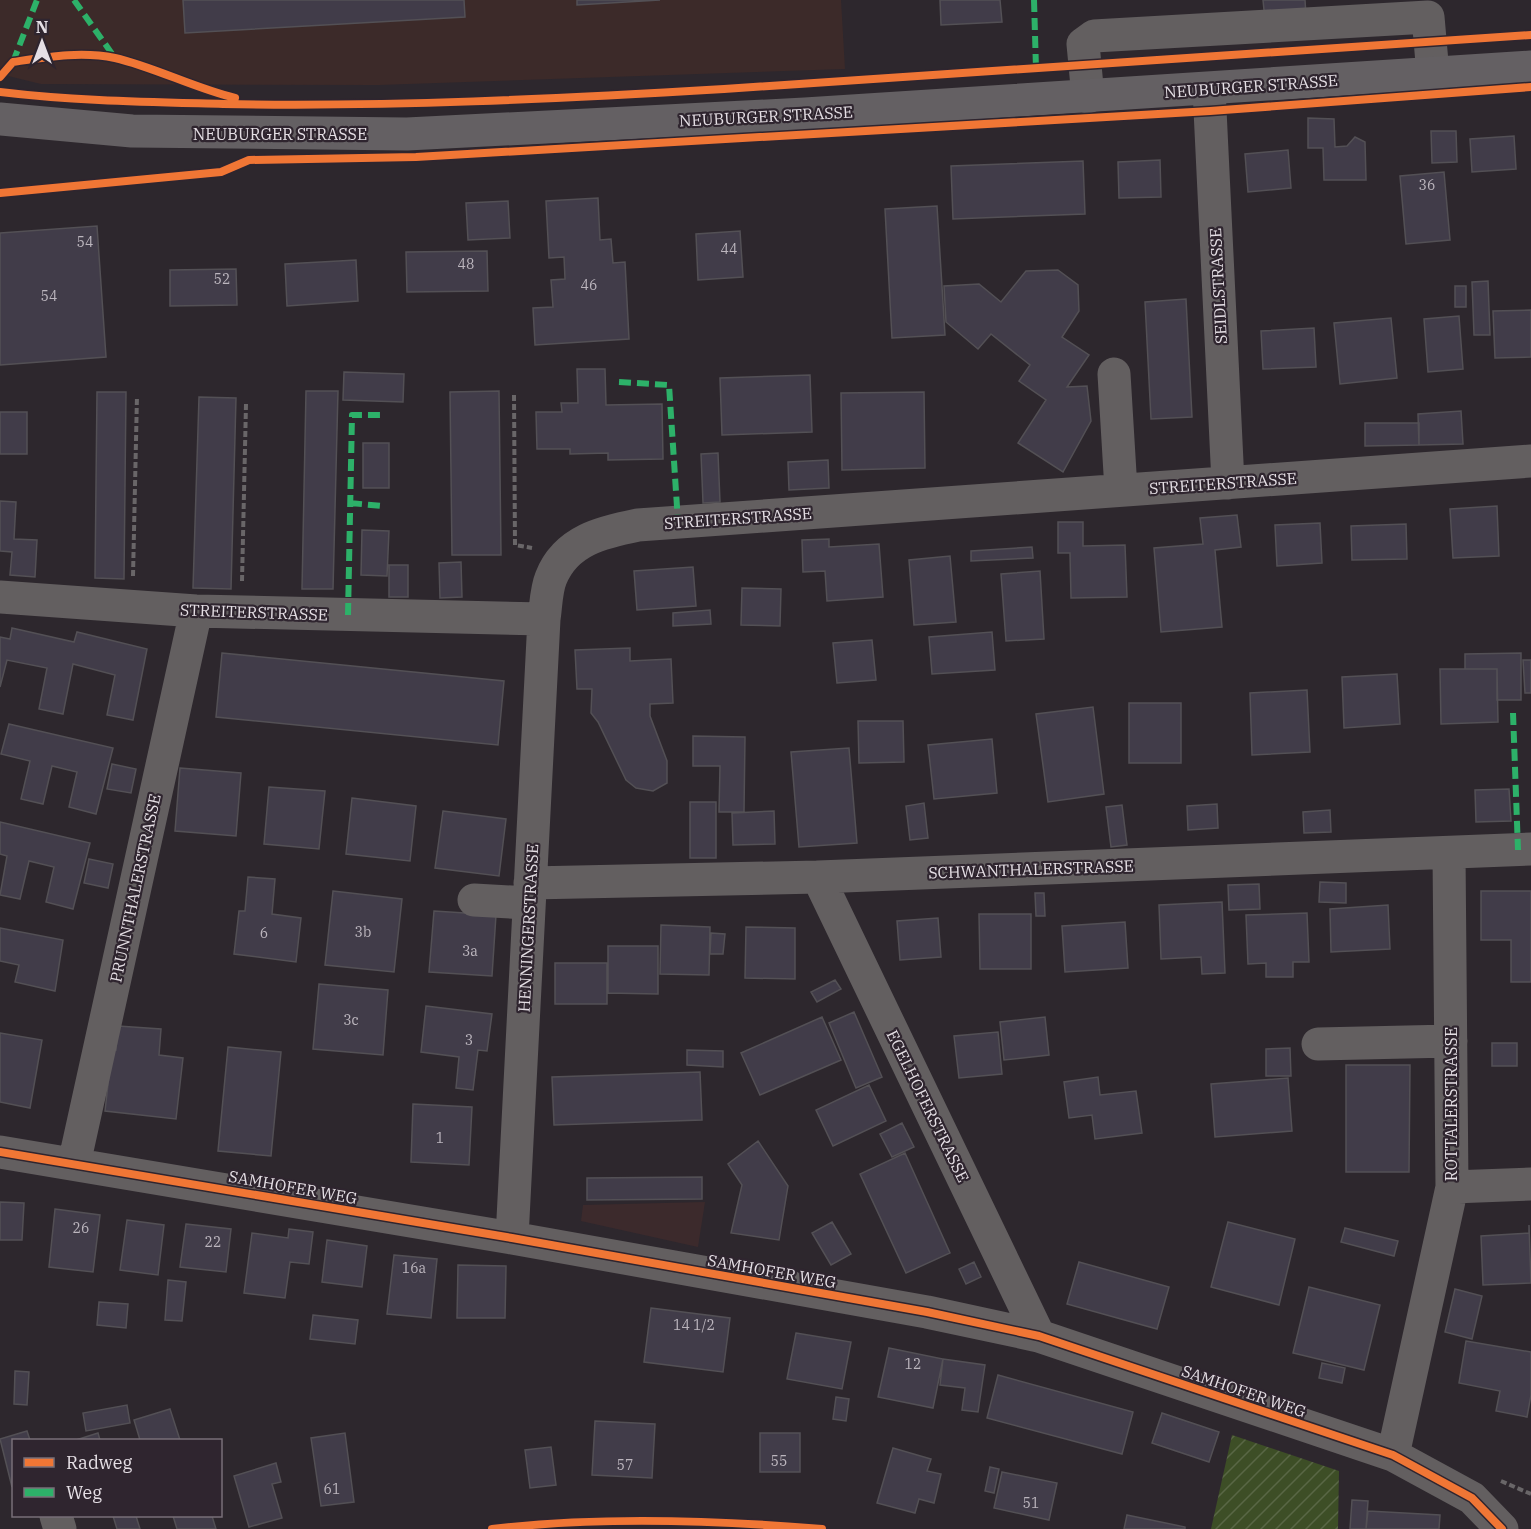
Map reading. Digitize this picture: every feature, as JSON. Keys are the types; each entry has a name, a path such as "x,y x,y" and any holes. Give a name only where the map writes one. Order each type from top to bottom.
{"main road":[{"name":"NEUBURGER STRASSE","path":"0,119 132,132 407,134 1088,97 1531,67"}],"street":[{"path":"1088,97 1083,44 1094,36 1428,16 1433,74"},
{"name":"SEIDLSTRASSE","path":"1209,89 1228,483"},
{"path":"1114,374 1121,490"},
{"name":"STREITERSTRASSE","path":"0,597 196,611 544,619 551,578 566,554 594,534 638,525 1531,461"},
{"name":"PRUNNTHALERSTRASSE","path":"74,1164 196,611"},
{"name":"HENNINGERSTRASSE","path":"512,1238 544,619"},
{"name":"SCHWANTHALERSTRASSE","path":"474,900 530,893 818,877 1531,849"},
{"name":"ROTTALERSTRASSE","path":"1393,1455 1452,1187 1449,853"},
{"name":"EGELHOFERSTRASSE","path":"818,877 1039,1336"},
{"path":"1318,1044 1451,1041"},
{"name":"SAMHOFER WEG","path":"0,1152 512,1238 927,1312 1039,1336 1393,1455 1472,1498 1502,1529"},
{"path":"1452,1187 1531,1184"}],"path":[{"path":"514,395 515,545 566,554"},
{"path":"132,607 137,396"},
{"path":"241,612 246,404"}],"shaded area":[{"path":"0,0 841,0 845,69 379,85 41,84 0,74"},
{"path":"705,1202 698,1247 581,1221 583,1205"}],"green space":[{"path":"1232,1435 1339,1471 1338,1529 1211,1529"}],"building":[{"path":"183,0 464,0 465,17 185,33"},
{"path":"577,0 660,0 577,5"},
{"path":"940,0 1000,0 1002,22 941,25"},
{"path":"1263,0 1305,0 1306,16 1265,20"},
{"path":"1308,118 1334,119 1335,147 1347,146 1355,137 1365,142 1366,180 1324,180 1323,148 1308,148"},
{"path":"1431,131 1456,131 1457,162 1432,163"},
{"path":"1514,136 1516,169 1472,172 1470,139"},
{"path":"1288,150 1291,188 1248,192 1245,154"},
{"path":"1160,160 1161,197 1119,198 1118,162"},
{"path":"1083,161 1085,214 953,219 951,166"},
{"path":"1444,172 1450,240 1406,244 1400,176"},
{"path":"598,198 600,240 611,239 613,263 625,262 629,339 535,345 533,308 553,307 551,280 565,279 564,257 549,258 546,201"},
{"path":"508,201 510,238 468,240 466,203"},
{"path":"937,206 945,335 892,338 885,209"},
{"path":"97,226 106,357 0,365 0,233"},
{"path":"740,231 743,277 698,280 696,234"},
{"path":"487,251 488,291 407,292 406,252"},
{"path":"356,260 358,301 287,306 285,264"},
{"path":"236,269 237,305 170,306 170,270"},
{"path":"1058,270 1078,285 1079,311 1062,337 1089,355 1067,387 1087,386 1091,421 1063,472 1018,443 1046,400 1019,381 1030,365 991,334 978,349 946,322 944,286 979,284 1001,302 1026,271"},
{"path":"1488,281 1490,335 1474,335 1472,282"},
{"path":"1455,286 1466,286 1466,307 1455,307"},
{"path":"1186,299 1192,417 1151,419 1145,302"},
{"path":"1531,310 1531,357 1495,358 1493,311"},
{"path":"1459,316 1463,369 1428,372 1424,319"},
{"path":"1391,318 1397,378 1340,384 1334,323"},
{"path":"1314,328 1316,367 1263,369 1261,331"},
{"path":"577,369 605,369 606,405 662,404 663,459 608,460 608,453 570,454 570,449 537,449 536,412 562,412 561,403 578,403"},
{"path":"344,372 404,374 403,402 343,400"},
{"path":"810,375 812,432 722,435 720,378"},
{"path":"306,391 338,391 333,589 302,589"},
{"path":"499,391 501,555 452,555 450,392"},
{"path":"97,392 126,392 124,579 95,578"},
{"path":"924,392 925,468 842,470 841,393"},
{"path":"199,397 236,398 231,589 193,588"},
{"path":"1461,411 1463,444 1419,445 1418,414"},
{"path":"0,412 27,412 27,454 0,454"},
{"path":"1365,423 1419,423 1419,445 1365,446"},
{"path":"363,443 389,443 389,488 363,488"},
{"path":"718,453 720,502 703,503 701,454"},
{"path":"828,460 829,488 789,490 788,462"},
{"path":"0,501 16,502 14,539 37,540 35,577 10,575 12,552 0,551"},
{"path":"1497,506 1499,556 1453,558 1450,509"},
{"path":"1237,515 1241,547 1215,550 1222,627 1161,632 1154,548 1203,544 1200,518"},
{"path":"1058,522 1083,522 1083,546 1125,545 1127,597 1071,598 1070,553 1058,553"},
{"path":"1320,523 1322,563 1277,566 1275,525"},
{"path":"1406,524 1407,559 1352,560 1351,526"},
{"path":"362,530 389,531 387,576 361,575"},
{"path":"829,539 829,547 879,544 883,597 827,601 825,571 803,572 802,540"},
{"path":"1032,547 1033,558 971,561 971,551"},
{"path":"950,556 956,622 914,625 909,560"},
{"path":"461,562 462,597 440,598 439,563"},
{"path":"389,565 408,565 408,597 389,597"},
{"path":"693,567 696,606 637,610 634,571"},
{"path":"1040,571 1044,639 1006,641 1001,574"},
{"path":"742,588 781,589 780,626 741,625"},
{"path":"710,610 711,624 673,626 673,613"},
{"path":"12,628 74,642 77,632 147,649 133,720 107,715 115,675 73,664 63,714 39,709 47,668 7,660 0,687 0,637 10,639"},
{"path":"992,632 995,670 932,674 929,637"},
{"path":"872,640 876,680 837,683 833,643"},
{"path":"630,648 630,661 671,659 673,703 650,704 650,716 667,761 667,783 653,791 636,788 626,780 598,722 591,713 592,689 577,689 575,650"},
{"path":"222,653 504,681 498,745 216,717"},
{"path":"1521,653 1521,700 1497,700 1497,669 1465,669 1465,654"},
{"path":"1523,660 1531,660 1531,693 1525,693"},
{"path":"1440,669 1497,669 1498,722 1441,724"},
{"path":"1397,674 1400,724 1344,728 1342,677"},
{"path":"1307,690 1310,752 1252,755 1250,693"},
{"path":"1129,703 1181,703 1181,763 1129,763"},
{"path":"1093,707 1104,794 1048,802 1036,714"},
{"path":"858,721 903,721 904,762 859,763"},
{"path":"9,724 113,748 96,814 69,807 77,772 52,766 43,804 21,799 30,761 1,754"},
{"path":"693,736 745,737 744,812 719,812 720,766 693,766"},
{"path":"992,739 997,793 934,799 928,745"},
{"path":"849,748 857,843 799,847 791,752"},
{"path":"112,764 136,769 131,793 107,789"},
{"path":"180,768 241,773 236,836 175,831"},
{"path":"269,787 325,791 319,849 264,844"},
{"path":"1509,789 1511,821 1476,822 1475,790"},
{"path":"352,798 416,806 410,861 346,854"},
{"path":"690,802 716,802 716,858 690,858"},
{"path":"924,803 928,838 910,840 906,806"},
{"path":"1217,804 1218,828 1188,830 1187,806"},
{"path":"1122,805 1127,845 1111,847 1106,807"},
{"path":"1330,810 1331,832 1304,833 1303,812"},
{"path":"443,811 506,819 499,876 435,868"},
{"path":"774,811 775,844 733,845 732,813"},
{"path":"0,822 90,843 73,909 46,902 54,867 29,861 20,899 0,895 7,856 0,854"},
{"path":"89,859 113,864 108,888 84,883"},
{"path":"248,877 275,879 272,914 301,918 296,962 234,954 239,911 245,911"},
{"path":"1320,882 1346,883 1346,903 1319,902"},
{"path":"1259,884 1260,909 1229,910 1228,885"},
{"path":"333,891 402,899 394,972 325,965"},
{"path":"1481,891 1531,891 1531,982 1511,982 1511,940 1481,940"},
{"path":"1035,893 1044,893 1045,916 1036,916"},
{"path":"1222,902 1225,973 1202,974 1201,957 1161,959 1159,905"},
{"path":"1388,905 1390,949 1331,952 1330,909"},
{"path":"434,911 496,915 492,976 429,972"},
{"path":"1307,913 1309,962 1293,962 1293,977 1266,977 1266,963 1248,964 1246,915"},
{"path":"979,914 1031,914 1031,969 980,969"},
{"path":"938,918 941,957 900,960 897,921"},
{"path":"1125,922 1128,968 1065,972 1062,926"},
{"path":"661,925 710,927 709,975 660,974"},
{"path":"746,927 795,928 795,979 745,978"},
{"path":"0,928 63,940 55,991 15,982 19,965 0,961"},
{"path":"711,933 725,934 723,954 710,954"},
{"path":"608,946 658,946 658,994 608,993"},
{"path":"555,963 607,963 607,1004 555,1004"},
{"path":"835,980 841,989 817,1002 811,992"},
{"path":"319,984 388,990 383,1055 313,1049"},
{"path":"426,1006 492,1014 487,1051 478,1050 473,1090 456,1088 459,1057 421,1052"},
{"path":"854,1012 882,1077 856,1088 829,1023"},
{"path":"822,1017 841,1060 760,1095 741,1053"},
{"path":"1045,1017 1049,1055 1004,1060 1000,1022"},
{"path":"118,1026 161,1029 159,1055 183,1058 176,1119 105,1111 112,1049 116,1050"},
{"path":"998,1032 1002,1074 959,1078 954,1036"},
{"path":"0,1033 42,1040 30,1108 0,1102"},
{"path":"1492,1043 1517,1043 1517,1066 1492,1066"},
{"path":"228,1047 281,1052 271,1156 218,1151"},
{"path":"1290,1048 1291,1076 1266,1076 1266,1049"},
{"path":"687,1050 723,1051 723,1067 687,1065"},
{"path":"1346,1065 1410,1065 1409,1172 1346,1172"},
{"path":"700,1072 702,1120 554,1125 552,1077"},
{"path":"1098,1077 1100,1095 1136,1091 1142,1133 1095,1139 1092,1115 1069,1118 1064,1082"},
{"path":"1288,1078 1292,1131 1215,1137 1211,1084"},
{"path":"869,1085 886,1121 833,1146 816,1110"},
{"path":"413,1104 472,1107 469,1165 411,1162"},
{"path":"902,1123 914,1147 892,1157 880,1134"},
{"path":"758,1141 788,1186 779,1240 731,1233 742,1185 728,1164"},
{"path":"905,1153 950,1253 906,1273 860,1174"},
{"path":"702,1177 702,1199 587,1200 587,1178"},
{"path":"0,1202 24,1203 22,1240 0,1240"},
{"path":"55,1209 100,1215 93,1272 49,1267"},
{"path":"127,1220 164,1225 158,1275 120,1270"},
{"path":"832,1222 851,1254 831,1265 812,1233"},
{"path":"1228,1222 1295,1239 1279,1305 1211,1287"},
{"path":"186,1224 231,1229 226,1272 180,1267"},
{"path":"1529,1225 1531,1283 1483,1285 1481,1236 1529,1233"},
{"path":"1345,1228 1398,1241 1394,1256 1341,1242"},
{"path":"289,1229 313,1232 309,1264 290,1262 285,1298 244,1293 252,1233 288,1238"},
{"path":"327,1240 367,1246 362,1287 322,1282"},
{"path":"394,1255 437,1259 431,1318 387,1314"},
{"path":"974,1262 981,1277 966,1284 959,1269"},
{"path":"1079,1262 1169,1287 1157,1329 1067,1304"},
{"path":"458,1265 506,1266 505,1318 457,1318"},
{"path":"168,1280 186,1282 182,1321 165,1320"},
{"path":"1309,1287 1380,1305 1364,1370 1293,1353"},
{"path":"1455,1289 1482,1296 1472,1339 1445,1332"},
{"path":"99,1302 128,1304 126,1328 97,1325"},
{"path":"651,1308 730,1318 723,1372 644,1362"},
{"path":"313,1315 358,1320 355,1344 310,1339"},
{"path":"796,1333 851,1342 842,1389 787,1379"},
{"path":"1466,1341 1531,1352 1531,1395 1527,1417 1496,1411 1500,1391 1459,1383"},
{"path":"889,1348 943,1359 933,1408 878,1397"},
{"path":"943,1359 985,1365 978,1412 962,1410 965,1388 940,1385"},
{"path":"1322,1363 1345,1368 1342,1383 1319,1378"},
{"path":"15,1371 29,1372 27,1405 14,1404"},
{"path":"998,1375 1133,1412 1122,1454 987,1418"},
{"path":"836,1397 849,1399 846,1421 833,1419"},
{"path":"127,1405 130,1423 86,1431 83,1413"},
{"path":"170,1409 180,1439 140,1439 134,1420"},
{"path":"1162,1413 1219,1432 1209,1462 1152,1443"},
{"path":"595,1421 655,1424 652,1478 592,1475"},
{"path":"27,1431 30,1439 12,1439 12,1487 0,1439"},
{"path":"98,1433 100,1439 79,1439"},
{"path":"345,1433 354,1502 321,1506 311,1438"},
{"path":"760,1433 800,1433 800,1472 760,1472"},
{"path":"551,1447 556,1485 530,1488 525,1450"},
{"path":"893,1448 931,1459 927,1471 941,1474 934,1503 919,1499 915,1513 877,1503"},
{"path":"276,1463 281,1482 272,1484 282,1518 249,1527 234,1476"},
{"path":"990,1467 999,1469 994,1493 985,1491"},
{"path":"1002,1472 1057,1483 1049,1520 994,1508"},
{"path":"1352,1500 1368,1501 1366,1529 1350,1529"},
{"path":"1368,1511 1440,1515 1439,1529 1366,1529"},
{"path":"1127,1515 1185,1527 1185,1529 1124,1529"},
{"path":"113,1517 136,1517 140,1529 117,1529"},
{"path":"173,1517 212,1517 216,1529 177,1529"}],"marked path":[{"path":"13,62 37,0"},
{"path":"74,0 115,58"},
{"path":"1034,0 1036,69"},
{"path":"619,382 669,385 678,522"},
{"path":"348,615 352,415 385,415"},
{"path":"350,503 382,506"},
{"path":"1513,713 1518,850"}],"cycle path":[{"path":"0,92 139,102 286,105 536,99 926,77 1531,35"},
{"path":"0,77 13,62 64,56 102,56 130,62 235,98"},
{"path":"0,193 221,172 249,160 416,157 1210,111 1531,87"},
{"path":"0,1152 512,1238 927,1312 1039,1336 1393,1455 1472,1498 1502,1529"},
{"path":"492,1529 615,1521 740,1523 822,1529"}]}
